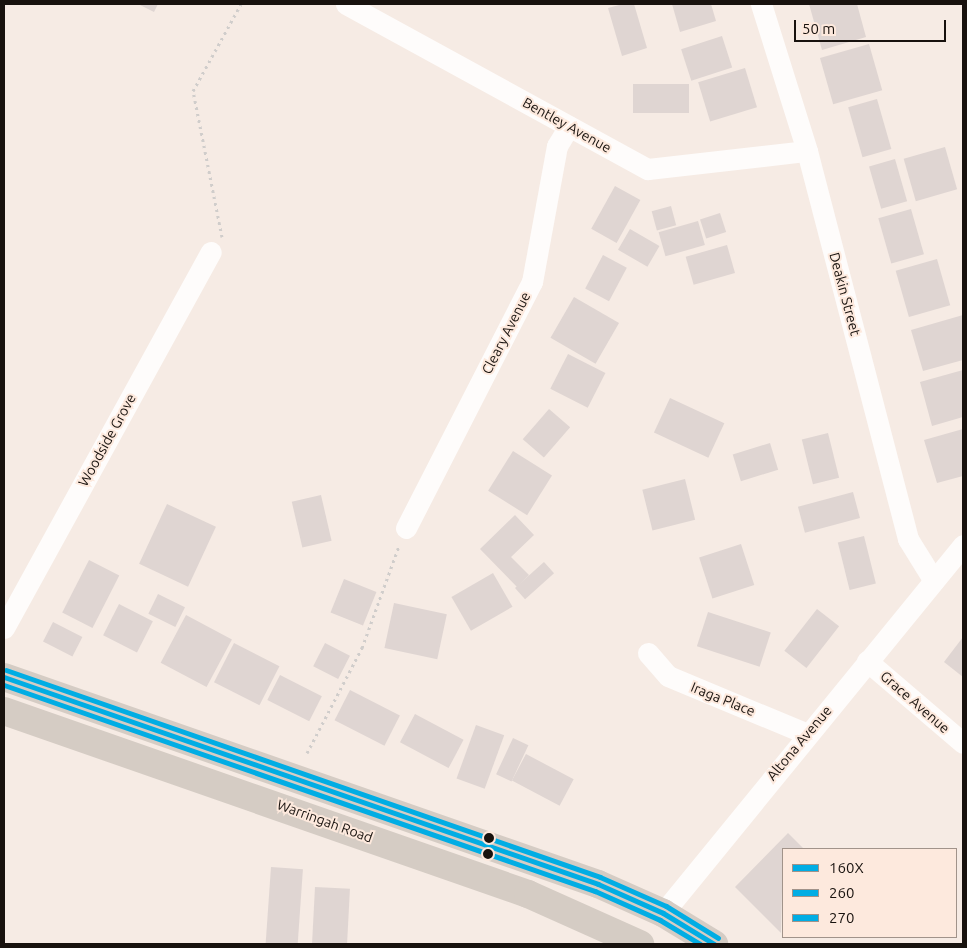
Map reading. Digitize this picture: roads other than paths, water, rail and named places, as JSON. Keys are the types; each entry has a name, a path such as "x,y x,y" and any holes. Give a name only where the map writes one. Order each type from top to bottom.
{"highway":[{"path":"4,677 523,857 663,913 714,944"},
{"name":"Warringah Road","path":"4,711 519,890 638,943"},
{"name":"Altona Avenue","path":"638,943 663,913"}],"street":[{"name":"Bentley Avenue","path":"346,4 648,169 807,151"},
{"name":"Deakin Street","path":"761,4 807,151 908,539 934,581"},
{"name":"Cleary Avenue","path":"406,528 532,282 557,146 569,126"},
{"name":"Woodside Grove","path":"4,628 211,252"},
{"name":"Altona Avenue","path":"663,913 963,545"},
{"name":"Iraga Place","path":"648,653 668,676 807,734"},
{"name":"Grace Avenue","path":"867,661 963,743"}]}
